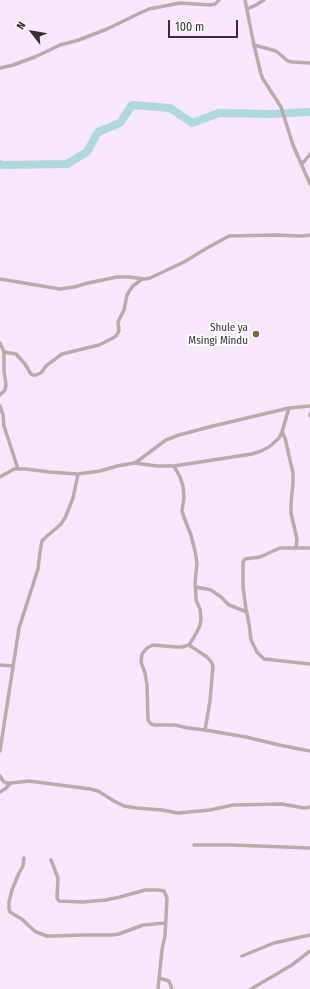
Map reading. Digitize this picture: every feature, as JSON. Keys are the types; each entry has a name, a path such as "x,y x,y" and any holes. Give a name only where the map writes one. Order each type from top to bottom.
{"street":[{"path":"0,68 35,57 60,45 79,40 107,29 149,9 180,3 210,6 219,0"},
{"path":"245,0 261,74 281,107 293,145 310,184"},
{"path":"247,9 264,0"},
{"path":"254,45 276,51 288,61 310,64"},
{"path":"302,164 310,154"},
{"path":"0,279 56,288 74,287 117,277 142,279 150,278 181,264 230,236 310,235"},
{"path":"4,352 16,354 25,364 29,372 32,375 36,375 41,373 46,366 63,353 99,345 112,339 119,331 118,322 124,310 127,295 133,286 142,279"},
{"path":"0,343 4,352 6,387 0,395"},
{"path":"0,387 6,387"},
{"path":"0,406 3,414 4,426 18,469"},
{"path":"134,463 172,437 289,408 310,406"},
{"path":"0,477 12,470 18,469 78,474 100,471 134,463 157,466 174,466 252,454 269,447 279,438 289,408"},
{"path":"282,432 285,438 293,473 291,513 297,540 296,548"},
{"path":"174,466 183,486 184,497 182,511 195,551 197,563 196,596 201,619 197,632 189,645 182,647 153,645 147,648 142,654 141,662 147,685 148,720 151,724 155,725 175,725 205,730 310,751"},
{"path":"0,751 19,628 38,569 42,541 61,524 65,518 78,474"},
{"path":"310,548 280,548 260,556 243,560 243,586 251,640 260,656 264,659 310,664"},
{"path":"196,587 211,590 229,605 247,612"},
{"path":"189,645 207,657 213,666 210,701 205,730"},
{"path":"0,665 13,666"},
{"path":"0,776 6,783 29,781 55,784 65,787 90,789 98,791 124,806 178,813 210,810 233,805 282,804 304,808 310,807"},
{"path":"0,792 11,783"},
{"path":"194,845 310,848"},
{"path":"24,858 23,866 12,890 9,909 10,912 24,920 36,932 47,936 118,934 143,925 166,923"},
{"path":"51,860 58,878 57,898 59,901 83,902 106,900 145,890 164,891 167,898 166,923 158,989"},
{"path":"242,956 274,944 310,935"},
{"path":"251,989 292,965 310,951"},
{"path":"159,978 169,981 172,989"}],"waterway":[{"path":"0,164 67,164 87,152 98,132 120,123 132,105 170,108 192,123 219,113 270,114 310,112"}],"place":[{"name":"Shule ya Msingi Mindu","path":"256,334"}]}
